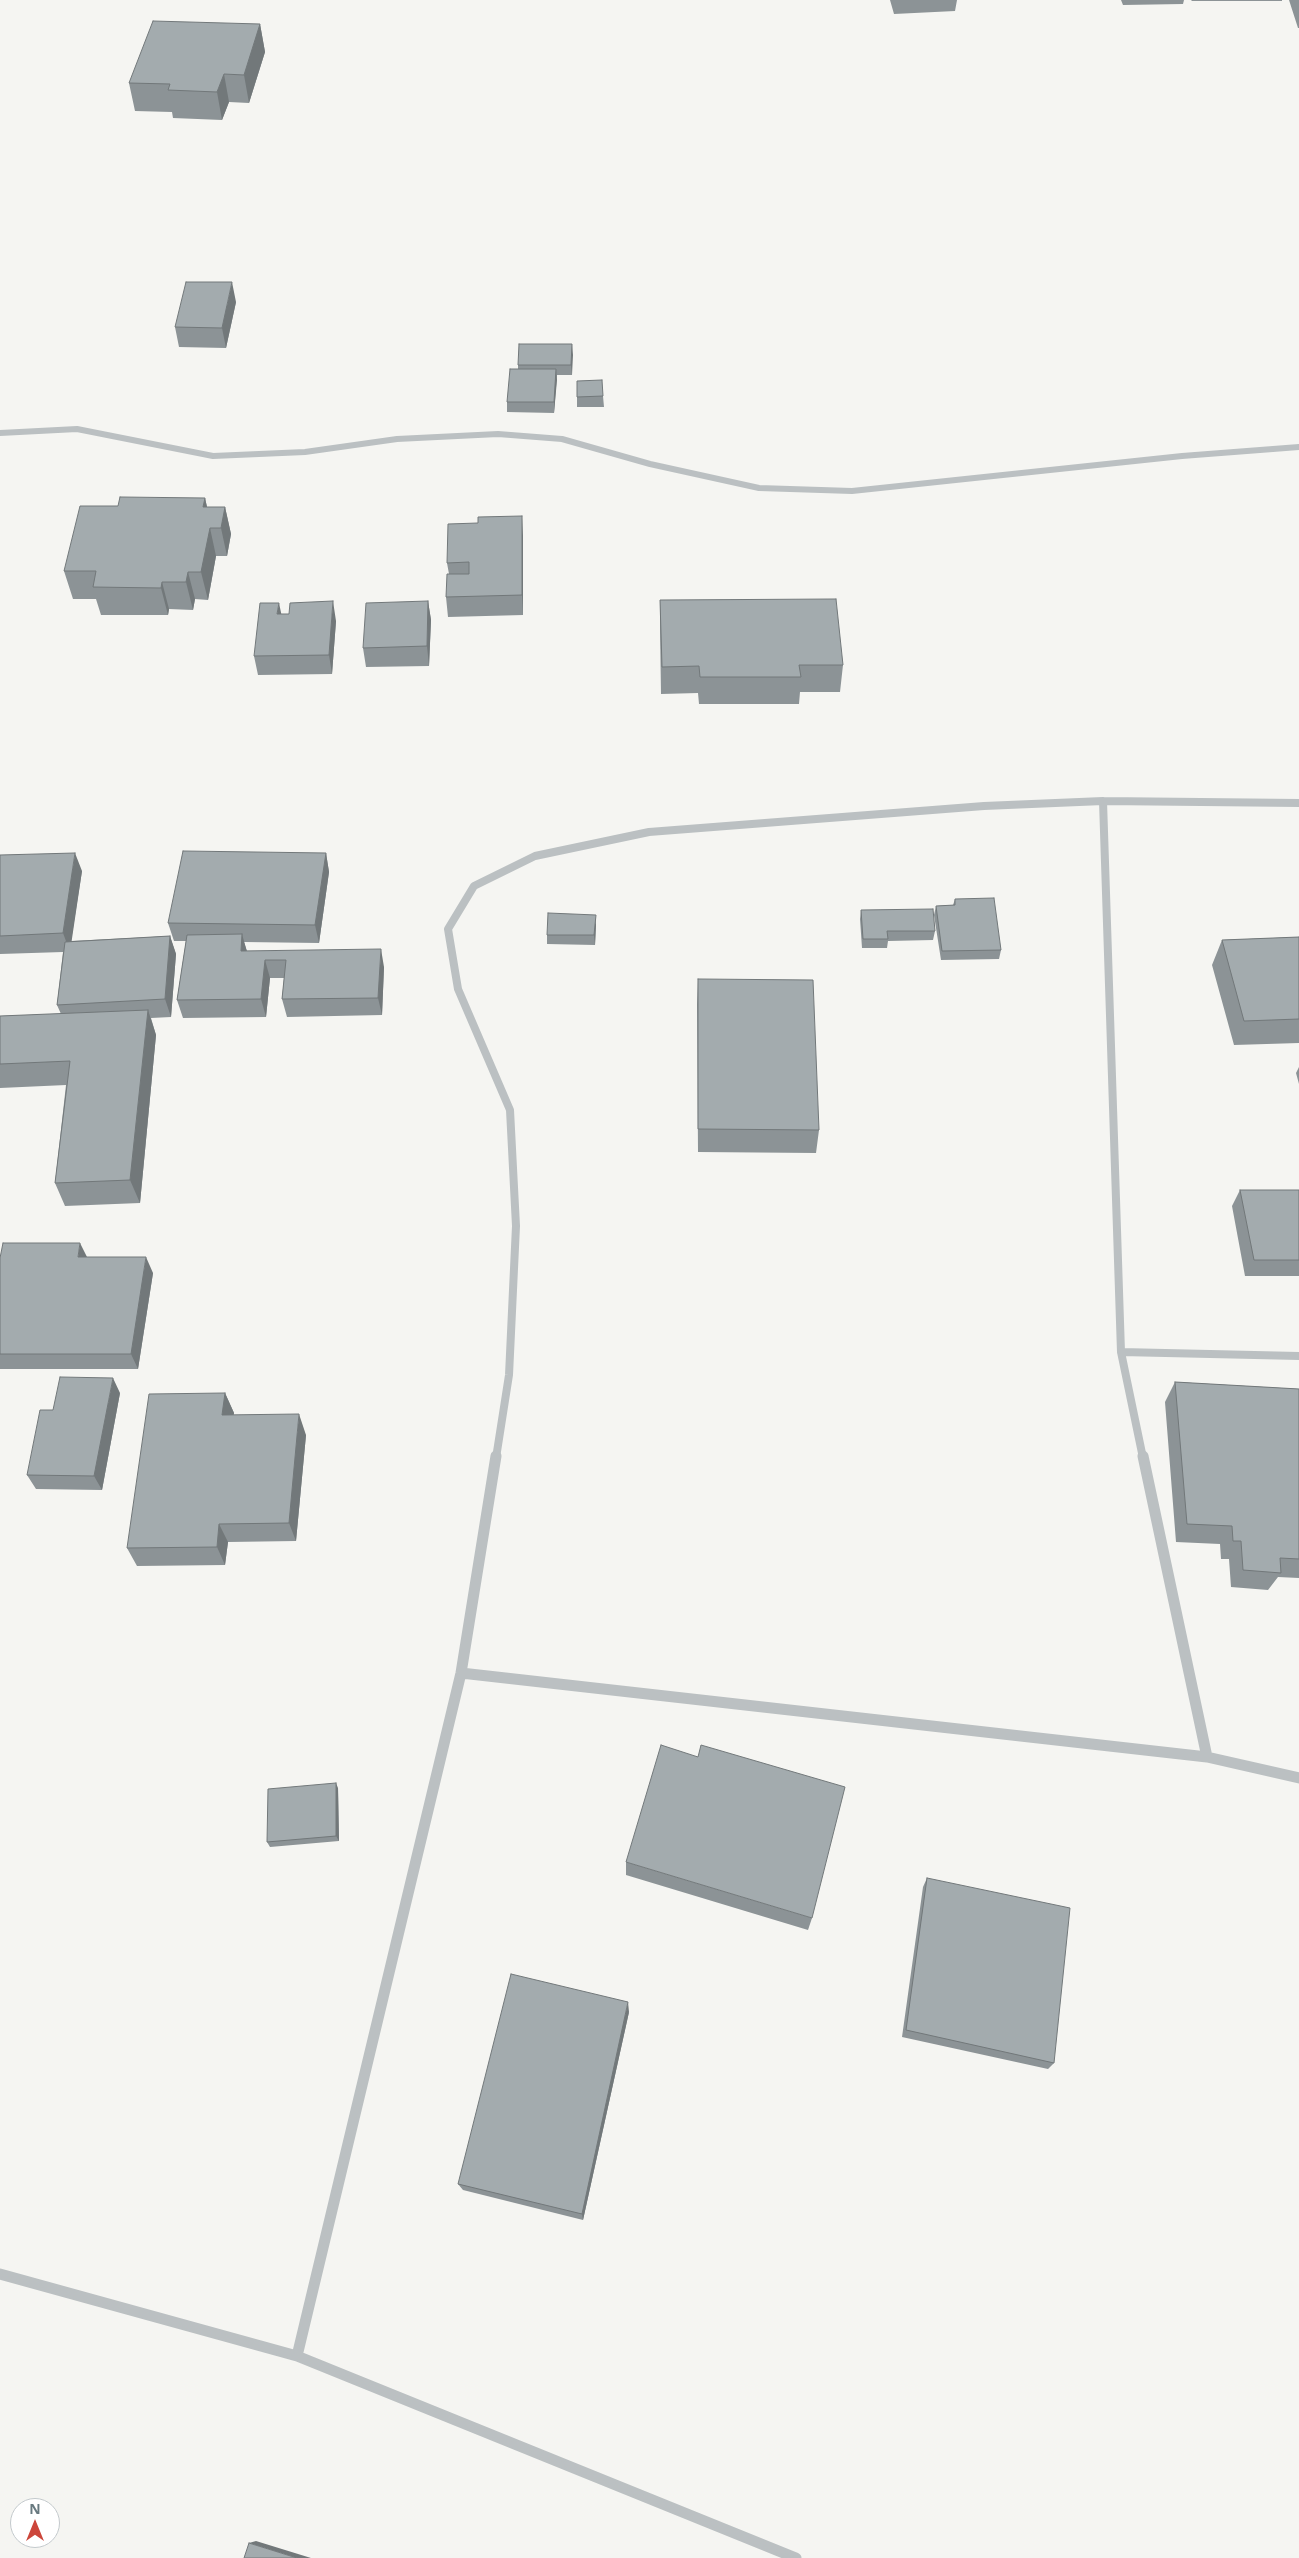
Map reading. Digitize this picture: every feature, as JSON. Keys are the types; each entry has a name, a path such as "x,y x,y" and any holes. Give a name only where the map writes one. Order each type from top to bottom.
{"street":[{"path":"0,433 77,428 213,456 305,452 397,440 498,434 562,439 650,464 759,488 852,491 1182,456 1299,447"},
{"path":"297,2356 461,1673 509,1375 516,1226 510,1110 458,989 448,929 474,886 535,856 650,832 984,806 1103,801 1299,803"},
{"path":"1103,801 1121,1352 1207,1757"},
{"path":"1121,1352 1299,1356"},
{"path":"461,1673 1207,1757 1299,1778"},
{"path":"0,2274 297,2356 796,2558"}],"building":[{"path":"153,21 260,24 244,75 224,74 217,92 168,90 170,84 129,83"},
{"path":"186,282 232,282 222,328 175,327"},
{"path":"519,344 572,344 571,365 518,365"},
{"path":"510,369 556,369 554,402 507,402"},
{"path":"602,380 603,396 577,397 577,381"},
{"path":"120,497 205,498 203,507 225,507 221,528 210,528 201,572 188,572 186,582 162,582 161,588 93,587 96,571 64,571 80,506 118,506"},
{"path":"522,516 522,595 446,597 447,574 469,574 469,562 447,563 448,524 478,523 478,517"},
{"path":"836,599 843,665 799,665 801,677 700,677 699,666 662,667 660,600"},
{"path":"333,601 329,655 254,656 260,603 279,603 277,614 289,614 290,603"},
{"path":"428,601 427,646 363,648 366,603"},
{"path":"183,851 326,853 315,925 168,923"},
{"path":"75,853 63,933 0,936 0,855"},
{"path":"994,898 1001,950 942,951 936,906 955,905 955,899"},
{"path":"933,909 935,931 887,931 888,939 863,939 861,910"},
{"path":"548,913 596,915 594,935 547,935"},
{"path":"242,934 241,951 381,949 378,998 282,999 286,960 265,960 261,999 177,1000 187,935"},
{"path":"170,936 165,999 57,1005 65,942"},
{"path":"1299,937 1299,1019 1244,1021 1222,940"},
{"path":"698,979 813,980 819,1130 698,1129"},
{"path":"148,1010 130,1180 55,1183 70,1061 0,1064 0,1016"},
{"path":"1240,1190 1299,1190 1299,1260 1254,1260"},
{"path":"3,1243 80,1243 78,1257 146,1257 131,1354 0,1354 0,1258"},
{"path":"60,1377 113,1378 94,1476 27,1475 40,1410 53,1410"},
{"path":"1175,1382 1299,1389 1299,1559 1280,1558 1281,1573 1243,1570 1241,1541 1233,1541 1232,1526 1187,1524"},
{"path":"225,1393 222,1415 299,1414 289,1523 219,1524 217,1547 127,1548 149,1394"},
{"path":"661,1745 698,1757 701,1745 845,1787 812,1918 626,1862"},
{"path":"336,1783 336,1836 267,1842 268,1789"},
{"path":"927,1878 1070,1908 1054,2063 906,2030"},
{"path":"511,1974 628,2002 582,2214 458,2184"},
{"path":"249,2543 297,2558 244,2558"}]}
